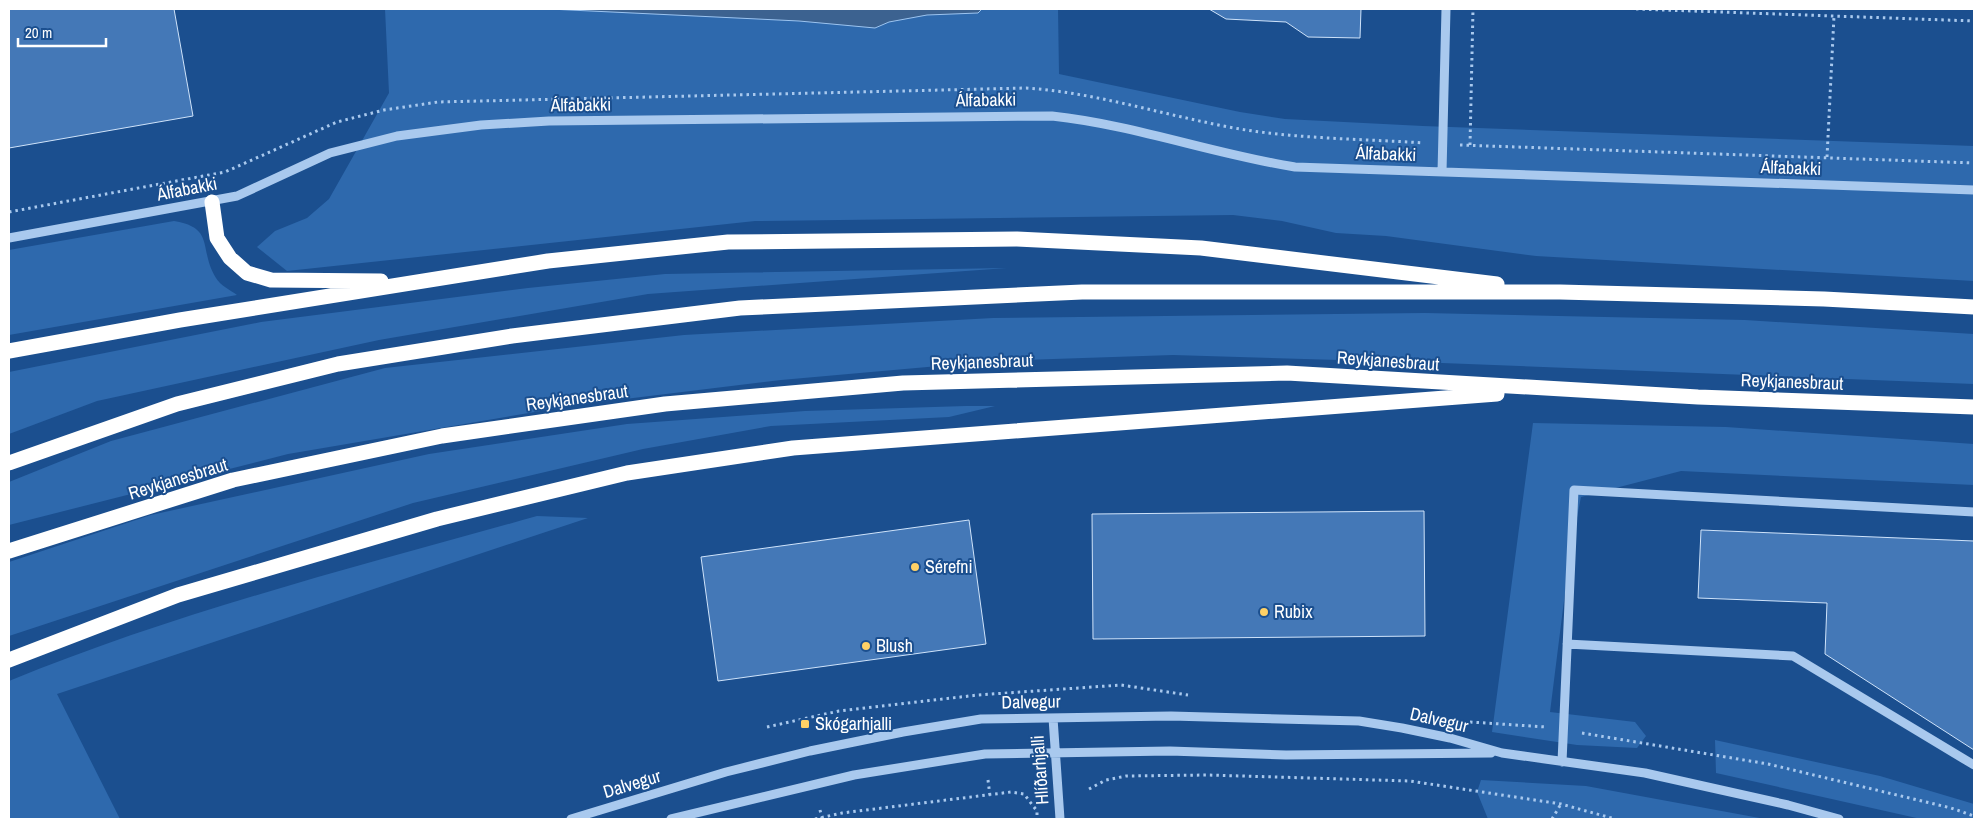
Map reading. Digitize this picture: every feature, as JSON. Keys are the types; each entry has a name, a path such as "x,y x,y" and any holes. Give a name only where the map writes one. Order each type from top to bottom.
{"highway":[{"path":"212,202 217,238 230,258 247,273 271,280 424,282"},
{"path":"9,351 180,320 548,261 728,242 1018,239 1201,248 1560,292"},
{"path":"9,463 177,404 338,364 512,336 740,308 1082,292 1560,292 1824,298 1974,307"},
{"name":"Reykjanesbraut","path":"9,551 233,480 442,436 666,404 903,383 1277,373 1552,390 1974,407"},
{"path":"9,660 178,595 437,519 627,473 793,448 1552,390"}],"street":[{"path":"1442,172 1446,9"},
{"name":"Álfabakki","path":"9,238 212,202 253,190 330,153 397,136 453,128 549,121 1052,116 1114,124 1226,153 1295,167 1974,190"},
{"path":"1562,762 1574,490 1974,512"},
{"path":"1567,644 1793,656 1974,765"},
{"name":"Dalvegur","path":"571,819 726,772 810,751 981,719 1170,716 1359,722 1431,734 1502,753 1645,773 1788,805 1839,819"},
{"name":"Hlíðarhjalli","path":"1052,718 1060,819"},
{"name":"Dalvegur","path":"671,819 854,775 985,754 1170,751 1286,755 1502,753"}],"path":[{"path":"1470,145 1473,9"},
{"path":"1636,9 1974,21"},
{"path":"1827,157 1834,16"},
{"path":"1461,145 1974,163"},
{"path":"1089,789 1106,780 1126,776 1208,775 1410,781 1561,804 1615,819"},
{"path":"988,780 990,796"},
{"path":"815,819 842,813 1011,792 1024,794 1037,811 1038,819"},
{"path":"1552,819 1561,804"},
{"path":"820,810 822,818"}],"shaded area":[{"path":"385,9 1058,9 1059,74 1240,112 1285,119 1423,126 1974,146 1974,281 1536,256 1386,236 1336,233 1282,221 1233,215 755,221 287,271 257,247 275,231 307,218 329,199 389,93"},
{"path":"549,9 982,9 978,13 927,15 889,22 875,28 799,21"},
{"path":"174,221 187,224 201,234 211,268 216,278 237,295 9,335 9,250"},
{"path":"1007,268 648,294 379,340 97,401 9,434 9,372 261,322 528,288 665,274"},
{"path":"1425,313 1745,320 1974,334 1974,384 1442,363 1173,355 995,361 781,380 576,405 288,454 9,525 9,482 111,441 385,368 684,335 993,318"},
{"path":"995,406 949,417 771,426 643,449 413,503 9,636 9,562 151,515 429,454 627,424 805,411"},
{"path":"1533,423 1726,427 1974,444 1974,485 1681,471 1581,497 1570,553 1550,712 1635,722 1646,736 1637,748 1577,745 1492,732"},
{"path":"537,516 588,518 57,694 120,819 9,819 9,681 73,656 204,611"},
{"path":"1715,740 1880,776 1974,804 1974,819 1921,819 1716,773"},
{"path":"1481,780 1586,786 1765,819 1488,819 1477,792"}],"building":[{"path":"9,9 174,9 193,116 9,148"},
{"path":"1209,9 1361,9 1360,38 1308,37 1286,22 1226,19"},
{"path":"1424,511 1425,636 1093,639 1092,514"},
{"path":"969,520 986,644 718,681 701,557"},
{"path":"1701,530 1974,541 1974,750 1825,654 1827,603 1698,598"}],"place":[{"name":"Sérefni","path":"915,567"},
{"name":"Rubix","path":"1264,612"},
{"name":"Blush","path":"866,646"},
{"name":"Skógarhjalli","path":"805,724"}]}
